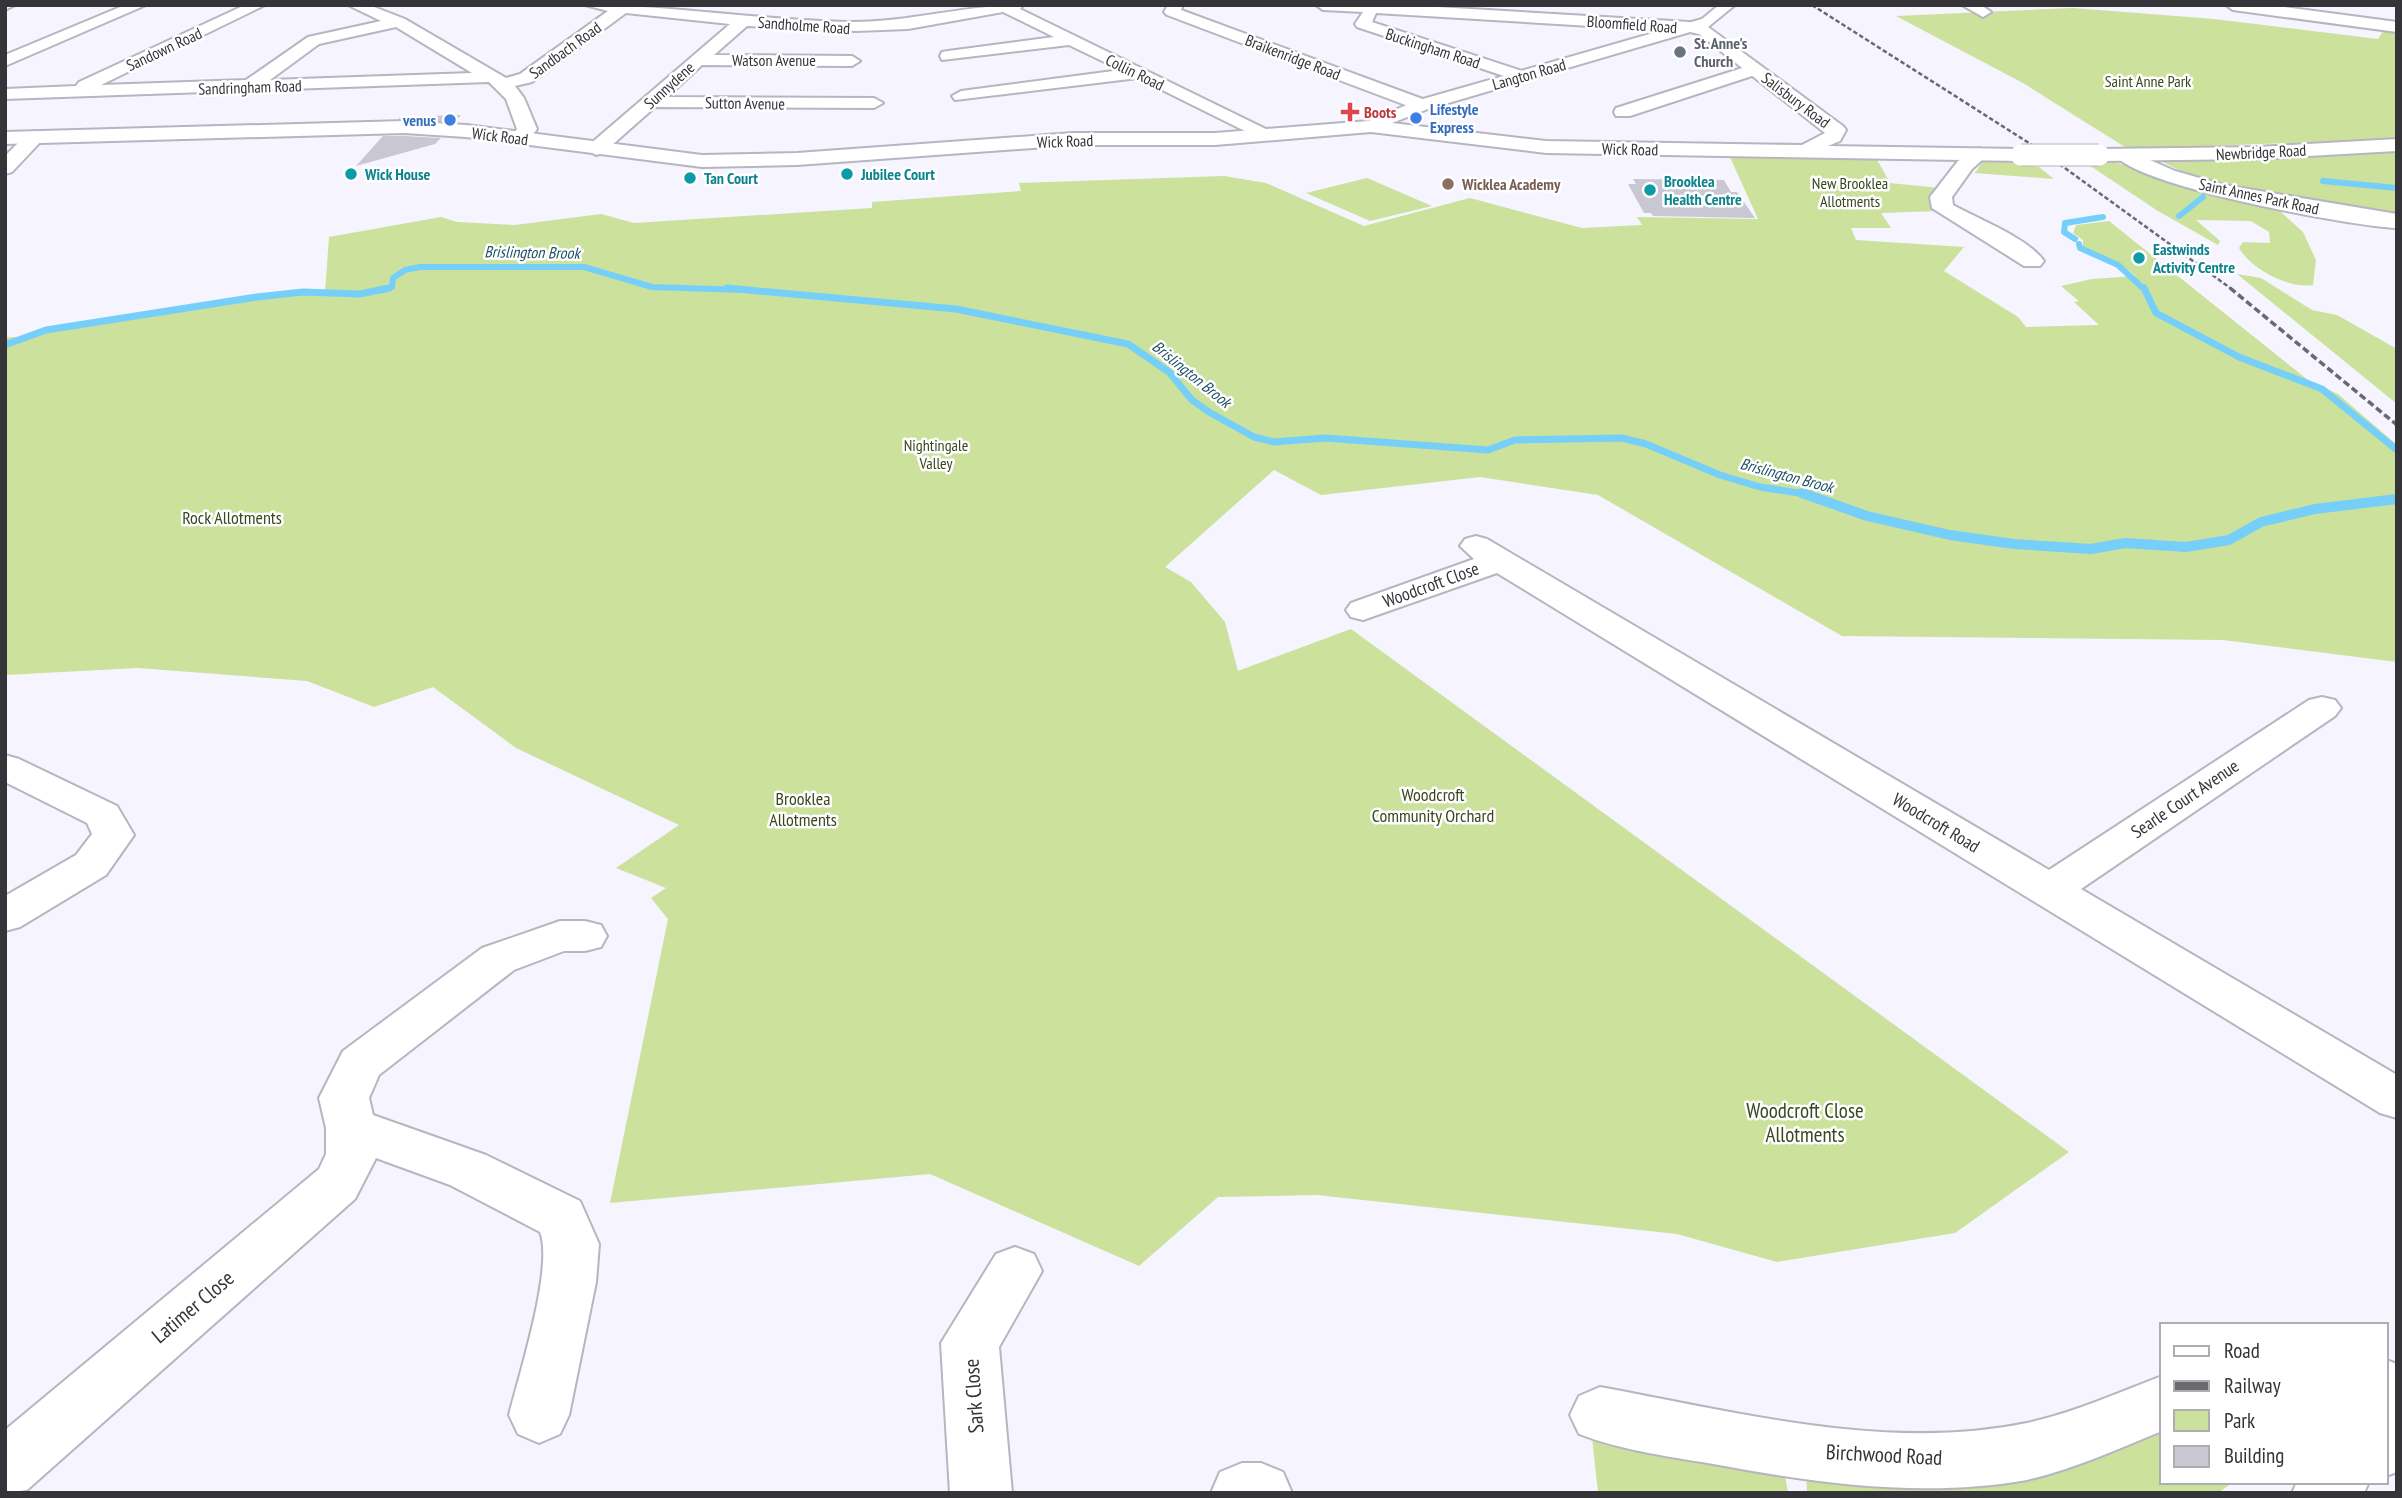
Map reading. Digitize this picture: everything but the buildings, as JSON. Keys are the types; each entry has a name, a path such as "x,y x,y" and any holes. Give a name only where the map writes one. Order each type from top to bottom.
{"street":[{"path":"5,61 139,5"},
{"name":"Sandown Road","path":"70,93 258,5"},
{"path":"355,5 399,22 500,80 515,98 527,129 520,138"},
{"name":"Sandholme Road","path":"592,5 803,28 854,29 938,21 1011,7"},
{"name":"Braikenridge Road","path":"1176,5 1172,12 1422,106"},
{"name":"Bloomfield Road","path":"1323,5 1500,10 1689,27"},
{"name":"Langton Road","path":"1371,126 1384,117 1716,18 1728,5"},
{"path":"2233,5 2397,27"},
{"name":"Collin Road","path":"1011,7 1070,40 1266,134"},
{"name":"Sandbach Road","path":"500,80 526,78 623,8"},
{"name":"Buckingham Road","path":"1373,8 1363,24 1522,76"},
{"name":"Sunnydene","path":"596,149 743,21"},
{"path":"248,87 314,40 399,22"},
{"name":"Salisbury Road","path":"1689,27 1705,31 1836,130 1833,137 1811,146 1812,152"},
{"path":"947,55 1070,40"},
{"name":"Watson Avenue","path":"697,60 852,62"},
{"path":"1623,112 1755,69"},
{"path":"961,96 998,88 1139,73"},
{"name":"Sandringham Road","path":"5,94 500,80"},
{"name":"Sutton Avenue","path":"651,102 842,100 874,103"},
{"name":"Wick Road","path":"5,138 373,126 431,128 702,161 748,161 1073,139 1183,140 1371,126 1546,147 2125,155"},
{"path":"5,168 34,137"},
{"name":"Newbridge Road","path":"2125,155 2397,145"},
{"path":"1979,155 1965,166 1941,197 1943,208 2009,244 2032,261"},
{"name":"Saint Annes Park Road","path":"2125,155 2140,166 2174,177 2277,201 2395,223"},
{"name":"Woodcroft Close","path":"1363,610 1487,554"},
{"name":"Woodcroft Road","path":"1487,554 2397,1099"},
{"name":"Searle Court Avenue","path":"2049,890 2322,708"},
{"path":"5,766 103,815 113,835 91,865 5,916"},
{"name":"Latimer Close","path":"8,1461 337,1184 352,1154 351,1128 344,1098 360,1064 385,1042 498,958 559,936 585,936"},
{"path":"351,1128 468,1170 561,1217 572,1244 568,1282 538,1415"},
{"name":"Sark Close","path":"981,1493 970,1343 1015,1271"},
{"name":"Birchwood Road","path":"1600,1415 1796,1449 1915,1460 2006,1456 2077,1437 2160,1404"},
{"path":"1242,1493 1261,1493"}],"green space":[{"name":"Saint Anne Park","path":"2073,8 2214,19 2378,39 2385,28 2397,29 2397,139 2128,149 2023,83 1896,16"},
{"path":"2397,151 2397,214 2242,190 2183,172 2158,159"},
{"name":"Nightingale Valley","path":"1729,155 1875,156 1890,183 1939,188 1930,202 1938,211 1881,213 1891,228 1851,228 1856,240 1964,247 1944,271 2018,317 2026,327 2099,325 2074,302 2079,301 2061,286 2092,279 2135,276 2122,266 2083,247 2083,240 2073,233 2076,225 2109,221 2308,380 2338,394 2397,445 2397,662 2223,640 1842,636 1598,495 1480,477 1321,495 1274,470 1165,567 1191,582 1225,622 1238,671 1351,629 2069,1152 1955,1233 1777,1262 1677,1234 1317,1195 1218,1197 1139,1266 930,1174 610,1203 668,919 651,898 666,888 616,868 679,825 516,748 433,687 374,707 307,681 138,668 5,675 5,337 20,337 56,328 260,296 325,293 329,237 441,217 457,222 515,225 601,214 634,223 872,208 872,202 1021,191 1019,183 1224,176 1266,183 1364,226 1470,198 1582,228 1642,225 1637,217 1758,219"},
{"path":"1993,159 2039,167 2054,179 1975,173 1983,161"},
{"path":"2080,159 2105,159 2195,187 2272,204 2303,232 2316,260 2313,285 2282,281 2261,270 2245,256 2239,248 2243,242 2270,243 2269,232 2251,221 2196,220 2220,241 2218,245 2158,211"},
{"path":"1367,178 1432,206 1370,221 1306,193"},
{"path":"2237,274 2261,278 2312,310 2337,315 2397,349 2397,404"},
{"path":"2160,1429 2160,1484 2230,1484 2218,1493 1807,1493 1806,1466 2075,1460"},
{"path":"1592,1437 1782,1458 1788,1493 1598,1492"}],"waterway":[{"name":"Brislington Brook","path":"2323,181 2397,188"},
{"name":"Brislington Brook","path":"2179,216 2203,197"},
{"name":"Brislington Brook","path":"2075,239 2064,232 2065,223 2103,217"},
{"name":"Brislington Brook","path":"2079,244 2080,248 2118,265 2145,290"},
{"name":"Brislington Brook","path":"384,290 392,287 393,278 405,270 420,267 584,267 652,287 746,290"},
{"name":"Brislington Brook","path":"5,345 46,330 257,297 303,292 360,294 389,288"},
{"name":"Brislington Brook","path":"727,288 956,309 1128,344 1169,372 1192,400 1209,412 1254,437 1274,442 1325,438 1488,450 1515,440 1622,438 1646,444 1720,475 1760,487 1805,494"},
{"name":"Brislington Brook","path":"2145,290 2156,313 2239,357 2322,389 2397,450"},
{"name":"Brislington Brook","path":"1805,494 1811,495"},
{"name":"Brislington Brook","path":"1805,494 1867,516 1950,535 2014,544 2091,549 2125,543 2186,547 2229,540 2261,522 2315,509 2397,499"}],"railway":[{"path":"1812,5 2040,150 2233,290"},
{"path":"2230,288 2397,425"}],"place":[{"name":"St. Anne's Church","path":"1680,52"},
{"name":"Boots","path":"1350,112"},
{"name":"Lifestyle Express","path":"1416,118"},
{"name":"venus","path":"450,120"},
{"name":"Wick House","path":"351,174"},
{"name":"Jubilee Court","path":"847,174"},
{"name":"Tan Court","path":"690,178"},
{"name":"Wicklea Academy","path":"1448,184"},
{"name":"Brooklea Health Centre","path":"1650,190"},
{"name":"Eastwinds Activity Centre","path":"2139,258"}],"park label":[{"name":"New Brooklea Allotments","path":"1850,192"},
{"name":"Rock Allotments","path":"232,518"},
{"name":"Woodcroft Community Orchard","path":"1433,805"},
{"name":"Brooklea Allotments","path":"803,809"},
{"name":"Woodcroft Close Allotments","path":"1805,1123"}]}
